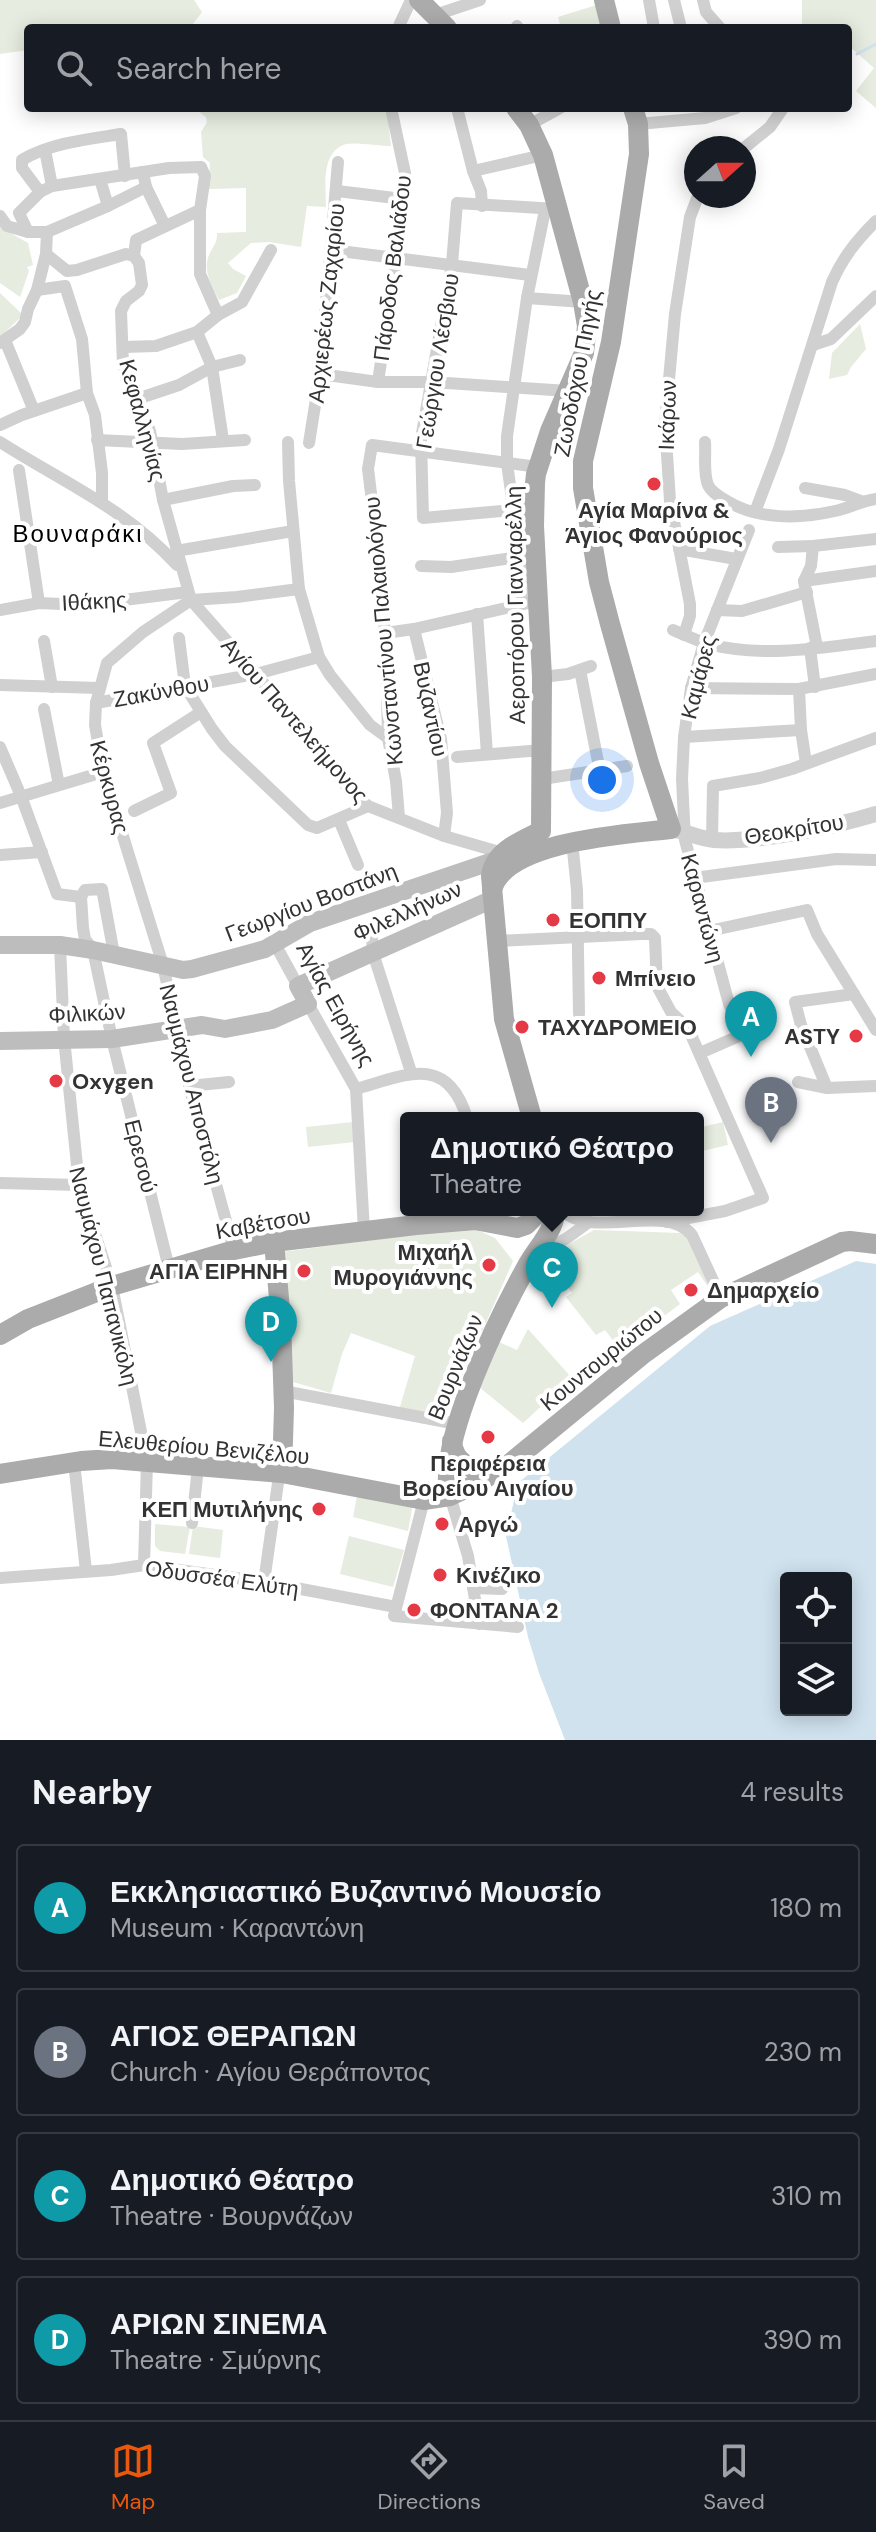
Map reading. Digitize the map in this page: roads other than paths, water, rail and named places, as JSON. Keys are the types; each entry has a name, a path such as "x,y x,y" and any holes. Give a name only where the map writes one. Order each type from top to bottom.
{"main road":[{"path":"419,0 441,22"},
{"path":"604,0 610,24"},
{"name":"Αεροπόρου Γιανναρέλλη","path":"519,112 543,155 550,210 583,302 587,326 586,343 524,509 530,602 542,677 542,779 556,839"},
{"name":"Ζωοδόχου Πηγής","path":"636,116 639,154 611,342 583,461 583,488 599,582 610,624 649,763 678,830"},
{"path":"530,1112 504,1019 492,871 499,856 556,839 678,830"},
{"path":"493,895 495,880 526,848"},
{"name":"Γεωργίου Βοστάνη","path":"0,945 60,945 183,970 192,969 260,951 310,923 499,856"},
{"name":"Φιλελλήνων","path":"298,986 373,946 450,916 493,895"},
{"name":"Αγίας Ειρήνης","path":"298,986 308,1004"},
{"path":"176,1028 205,1025 225,1029 264,1022 308,1004"},
{"name":"Φιλικών","path":"0,1041 112,1039 176,1028"},
{"name":"Καβέτσου","path":"0,1335 28,1319 112,1286 234,1250 468,1216"},
{"name":"Καβέτσου","path":"478,1216 507,1227"},
{"path":"507,1227 524,1226 535,1216"},
{"name":"Βουρνάζων","path":"450,1496 447,1484 454,1432 500,1319 556,1216"},
{"path":"507,1227 532,1258"},
{"path":"274,1242 281,1321 282,1473"},
{"name":"Κουντουριώτου","path":"450,1496 508,1465 642,1355 721,1298 842,1242 876,1244"},
{"path":"454,1432 455,1455 471,1468 493,1472"},
{"name":"Ελευθερίου Βενιζέλου","path":"0,1474 112,1459 282,1473 424,1500 450,1496"}],"street":[{"path":"400,24 411,0"},
{"path":"441,22 480,0"},
{"path":"649,0 653,24"},
{"path":"674,0 680,24"},
{"path":"703,0 706,12 716,24"},
{"name":"Πάροδος Βαλιάδου","path":"378,382 405,173 392,112"},
{"path":"458,112 481,191 482,206 550,210 530,275 513,387 507,463 524,509"},
{"path":"529,125 548,112"},
{"path":"670,112 671,123"},
{"path":"636,116 671,123 724,112"},
{"path":"756,138 770,127 780,112"},
{"path":"46,189 21,165 25,157 121,134 125,176"},
{"path":"45,150 46,189"},
{"path":"473,171 543,155"},
{"name":"Αρχιερέως Ζαχαρίου","path":"309,443 320,374 338,162"},
{"path":"28,232 19,213 46,189 195,166 204,170 200,210 200,274 218,315"},
{"path":"143,172 146,187 165,226"},
{"path":"100,179 108,206"},
{"path":"0,216 7,226 28,232 47,232 146,187"},
{"path":"337,191 403,199"},
{"name":"Γεώργιου Λέσβιου","path":"482,206 457,203 452,264 423,424 423,518 524,509"},
{"name":"Ικάρων","path":"693,208 675,314 665,423 669,489 690,604 690,616 679,632 704,643"},
{"path":"46,254 67,271 115,255 130,255 136,240 200,210"},
{"path":"755,512 779,449 832,282 852,246 876,221"},
{"path":"34,411 2,341 20,329 37,290 46,254 47,232"},
{"path":"124,347 156,346 197,332 218,315 242,302 271,250"},
{"path":"332,250 530,275"},
{"name":"Κεφαλληνίας","path":"130,255 139,263 142,285 126,301 119,318 124,347 123,365 154,443 163,500 190,596"},
{"path":"37,290 65,286 82,339 87,393 95,415 102,501"},
{"path":"813,345 831,339 876,296"},
{"path":"527,298 583,302"},
{"path":"197,332 212,367 223,440"},
{"path":"137,399 179,385 212,367 240,360"},
{"path":"320,374 378,382 432,382 568,391"},
{"path":"0,425 87,393"},
{"path":"97,440 182,444 245,440"},
{"path":"0,442 102,501 141,529 181,569"},
{"path":"288,442 299,589 319,657 370,725 388,738"},
{"path":"705,442 708,485 714,493 735,506 788,517 838,510 876,499"},
{"name":"Κωνσταντίνου Παλαιολόγου","path":"399,817 388,738 381,574 368,469 372,445 422,453"},
{"path":"422,453 538,467"},
{"path":"19,470 39,603"},
{"path":"163,500 233,486 255,485"},
{"path":"805,488 861,501"},
{"name":"Καμάρες","path":"678,830 684,737 691,688 704,643 749,530"},
{"path":"176,551 293,531"},
{"path":"778,547 876,539"},
{"path":"813,546 806,586 808,648 815,687"},
{"path":"679,549 736,559"},
{"path":"421,566 451,567 528,556"},
{"path":"717,610 742,611 806,586 876,571"},
{"name":"Ιθάκης","path":"0,610 39,603 84,605 190,596 237,597 299,589"},
{"name":"Αγίου Παντελεήμονος","path":"190,596 348,788 368,806 499,856"},
{"name":"Κέρκυρας","path":"163,965 103,772 95,725 96,703 107,663 190,596"},
{"path":"385,633 530,602"},
{"path":"477,614 487,754"},
{"name":"Βυζαντίου","path":"414,629 441,739 447,813 444,836"},
{"path":"179,638 185,686 201,712 225,746 297,816 317,828 368,806"},
{"path":"44,641 52,687"},
{"path":"704,643 760,651 876,641"},
{"name":"Ζακύνθου","path":"96,703 256,674 319,657"},
{"path":"542,677 586,668 600,772"},
{"path":"691,688 799,689 876,674"},
{"path":"0,685 99,688"},
{"path":"799,689 806,763"},
{"path":"44,709 59,785"},
{"path":"134,811 171,793 153,743 201,712"},
{"path":"684,737 801,730"},
{"path":"678,830 712,840 713,786 760,778 876,738"},
{"path":"457,757 542,750"},
{"path":"1,755 21,796 57,894 81,897 85,890 102,889 114,954"},
{"path":"542,779 627,766"},
{"path":"0,803 103,772"},
{"name":"Θεοκρίτου","path":"712,840 796,832 876,814"},
{"path":"339,820 358,865"},
{"name":"Καραντώνη","path":"678,830 729,1004 740,1030 739,1036 734,1039 700,1053"},
{"path":"556,839 577,890 579,1014"},
{"path":"0,855 42,852"},
{"path":"694,878 836,859 876,860"},
{"name":"Ερεσού","path":"81,897 85,939 93,950 169,1268"},
{"path":"709,931 807,910 817,934 876,1030"},
{"path":"497,941 651,934 655,938 657,986 671,1012 688,1028 763,1198 704,1215"},
{"name":"Αγίας Ειρήνης","path":"275,944 298,986"},
{"name":"Ναυμάχου Παπανικόλη","path":"60,945 64,1038 79,1185 112,1286 147,1462 144,1565"},
{"path":"373,946 411,1072"},
{"name":"Ναυμάχου Αποστόλη","path":"163,965 189,1086 234,1250"},
{"path":"827,1088 795,1004 803,999 854,994"},
{"name":"Αγίας Ειρήνης","path":"308,1004 356,1089 364,1231"},
{"path":"356,1089 411,1072 435,1076 449,1083 465,1112"},
{"path":"189,1086 229,1082"},
{"path":"798,1082 827,1088 876,1086"},
{"path":"0,1183 79,1185"},
{"path":"692,1235 725,1211"},
{"path":"568,1216 589,1222 667,1222 699,1216"},
{"path":"532,1258 589,1222"},
{"path":"667,1222 682,1226 692,1235 721,1298"},
{"path":"283,1391 454,1432"},
{"path":"74,1462 86,1571"},
{"path":"192,1523 198,1467"},
{"path":"264,1582 282,1473"},
{"path":"450,1496 468,1556 479,1624"},
{"path":"395,1611 424,1500"},
{"name":"Οδυσσέα Ελύτη","path":"0,1578 144,1565 264,1582 395,1611 518,1627"},
{"path":"473,1588 502,1589"}],"water":[{"path":"856,1261 876,1264 876,1740 565,1740 528,1637 506,1536 518,1483 710,1326"}],"waterway":[{"path":"857,54 876,44"}],"place":[{"name":"Αγία Μαρίνα & Άγιος Φανούριος","path":"654,484"},
{"name":"ΕΟΠΠΥ","path":"553,920"},
{"name":"Μπίνειο","path":"599,978"},
{"name":"ΤΑΧΥΔΡΟΜΕΙΟ","path":"522,1027"},
{"name":"ASTY","path":"856,1036"},
{"name":"Εκκλησιαστικό Βυζαντινό Μουσείο","path":"751,1057"},
{"name":"Oxygen","path":"56,1081"},
{"name":"ΑΓΙΟΣ ΘΕΡΑΠΩΝ","path":"771,1143"},
{"name":"Μιχαήλ Μυρογιάννης","path":"489,1265"},
{"name":"ΑΓIA ΕΙΡΗΝΗ","path":"304,1271"},
{"name":"Δημαρχείο","path":"691,1290"},
{"name":"Δημοτικό Θέατρο","path":"552,1308"},
{"name":"ΑΡΙΩΝ ΣΙΝΕΜΑ","path":"271,1362"},
{"name":"Περιφέρεια Βορείου Αιγαίου","path":"488,1437"},
{"name":"ΚΕΠ Μυτιλήνης","path":"319,1509"},
{"name":"Αργώ","path":"442,1524"},
{"name":"Κινέζικο","path":"440,1575"},
{"name":"ΦΟΝΤΑΝΑ 2","path":"414,1610"}],"district":[{"name":"Βουναράκι","path":"78,534"}]}
